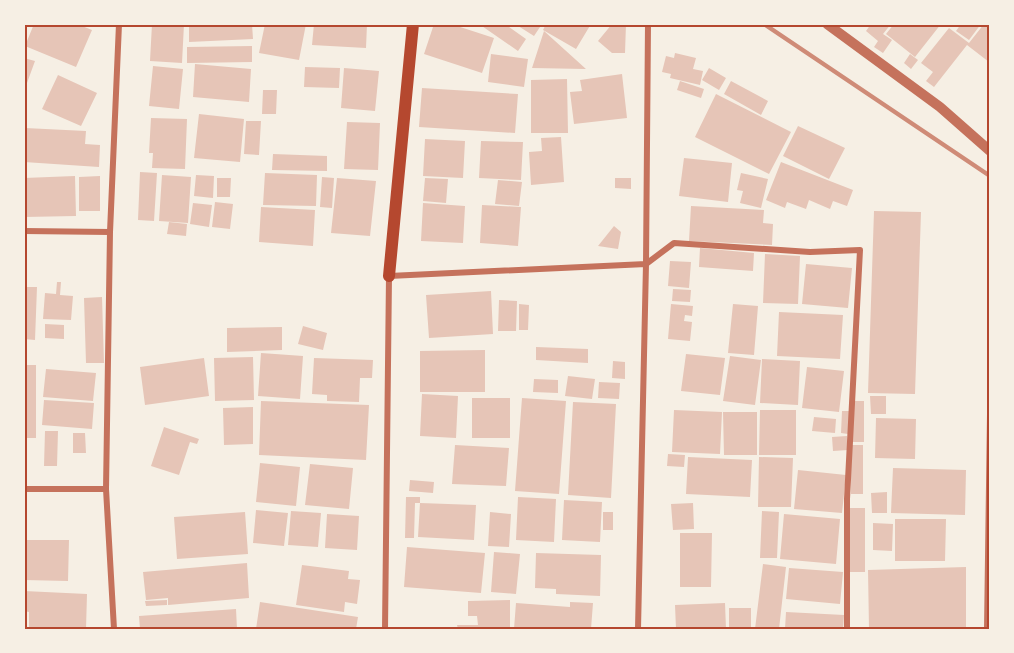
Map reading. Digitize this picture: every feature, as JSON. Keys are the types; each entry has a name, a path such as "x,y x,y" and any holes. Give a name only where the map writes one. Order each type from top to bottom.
{"main road":[{"path":"389,276 413,24"}],"street":[{"path":"114,629 106,489 110,232 119,24"},
{"path":"638,629 646,264 648,24"},
{"path":"827,24 940,107 990,151"},
{"path":"24,231 110,232"},
{"path":"385,629 389,276 646,264 674,243 810,252 860,250 847,499 846,629"},
{"path":"987,629 990,414"},
{"path":"24,489 106,489"}],"building":[{"path":"34,24 77,24 92,30 76,67 25,46"},
{"path":"152,24 184,24 182,63 150,61"},
{"path":"189,24 252,24 253,39 189,42"},
{"path":"265,24 306,24 299,60 259,53"},
{"path":"314,24 367,24 366,48 312,45"},
{"path":"434,24 451,24 494,38 482,73 424,54"},
{"path":"479,24 505,24 526,39 518,51"},
{"path":"515,24 542,24 534,36"},
{"path":"546,24 591,24 576,49 543,30"},
{"path":"612,24 626,24 625,53 612,53 598,41"},
{"path":"871,24 891,24 883,34 892,40 883,53 874,47 878,41 866,31"},
{"path":"894,24 941,24 915,57 886,34"},
{"path":"961,24 981,24 969,40 956,31"},
{"path":"984,24 990,24 989,62 967,45 934,87 926,81 933,72 921,63 949,28 969,43"},
{"path":"544,31 586,69 532,68"},
{"path":"252,46 252,62 187,63 187,47"},
{"path":"675,53 696,58 693,69 703,71 700,85 670,78 671,74 662,72 666,56 674,58"},
{"path":"491,54 528,59 524,87 488,82"},
{"path":"910,54 918,60 911,69 904,63"},
{"path":"24,58 35,61 27,83 24,82"},
{"path":"195,64 251,69 249,102 193,97"},
{"path":"153,66 183,69 179,109 149,106"},
{"path":"305,67 340,68 339,88 304,87"},
{"path":"344,68 379,71 375,111 341,108"},
{"path":"709,68 726,78 719,90 702,80"},
{"path":"622,74 627,118 574,124 570,92 582,91 580,80"},
{"path":"58,75 97,93 81,126 42,109"},
{"path":"567,79 568,133 531,133 531,80"},
{"path":"680,81 704,89 701,98 677,90"},
{"path":"731,81 768,101 761,115 724,94"},
{"path":"422,88 518,94 515,133 419,127"},
{"path":"263,90 277,90 276,114 262,114"},
{"path":"716,94 791,132 769,174 695,137"},
{"path":"199,114 244,119 240,162 194,158"},
{"path":"151,118 187,119 185,169 152,168 153,153 149,153"},
{"path":"246,121 261,121 259,155 244,154"},
{"path":"347,122 380,123 378,170 344,169"},
{"path":"798,126 845,148 829,179 783,156"},
{"path":"25,128 86,131 85,144 100,145 99,167 24,162"},
{"path":"561,137 564,182 531,185 529,152 542,151 541,138"},
{"path":"425,139 465,141 463,178 423,176"},
{"path":"481,141 523,142 521,180 479,178"},
{"path":"273,154 327,156 327,171 272,170"},
{"path":"684,158 732,163 728,202 679,196"},
{"path":"781,162 853,190 847,206 833,201 830,209 809,200 806,209 787,202 785,208 766,200"},
{"path":"140,172 157,173 154,221 138,220"},
{"path":"265,173 317,175 316,206 263,205"},
{"path":"741,173 768,179 761,208 740,203 743,191 737,190"},
{"path":"162,175 191,177 188,223 159,221"},
{"path":"196,175 214,176 213,198 194,196"},
{"path":"75,176 76,216 24,217 24,178"},
{"path":"100,176 100,211 79,211 79,177"},
{"path":"322,177 334,178 332,208 320,207"},
{"path":"217,178 231,178 230,197 217,197"},
{"path":"337,178 376,181 370,236 331,233"},
{"path":"425,178 448,179 446,203 423,201"},
{"path":"615,178 631,178 631,189 615,188"},
{"path":"498,180 522,182 519,206 495,204"},
{"path":"215,202 233,204 230,229 212,227"},
{"path":"193,203 212,205 209,227 190,224"},
{"path":"423,203 465,206 463,243 421,241"},
{"path":"482,205 521,207 518,246 480,243"},
{"path":"691,206 764,210 763,223 773,224 772,245 689,241"},
{"path":"261,207 315,210 313,246 259,242"},
{"path":"874,211 921,212 915,394 868,393"},
{"path":"169,222 187,224 186,236 167,234"},
{"path":"614,226 621,232 618,249 598,246"},
{"path":"700,248 754,253 753,271 699,267"},
{"path":"765,254 800,256 798,304 763,303"},
{"path":"670,261 691,262 689,288 668,286"},
{"path":"806,264 852,268 848,308 802,304"},
{"path":"57,282 61,282 60,295 73,296 71,320 43,319 45,293 56,294"},
{"path":"24,287 37,287 35,340 24,339"},
{"path":"673,289 691,290 690,302 672,301"},
{"path":"491,291 493,334 429,338 426,295"},
{"path":"102,297 104,363 86,363 84,298"},
{"path":"499,300 517,301 516,331 498,331"},
{"path":"519,304 529,305 528,330 519,330"},
{"path":"671,304 693,306 692,316 685,315 684,321 692,322 690,341 668,339"},
{"path":"733,304 758,306 754,355 728,353"},
{"path":"779,312 843,315 840,359 777,356"},
{"path":"45,324 64,325 64,339 45,338"},
{"path":"303,326 327,333 323,350 298,344"},
{"path":"282,327 282,350 227,352 227,328"},
{"path":"536,347 588,349 588,363 536,360"},
{"path":"485,350 485,392 420,392 420,351"},
{"path":"261,353 303,356 300,399 258,396"},
{"path":"686,354 725,358 720,395 681,391"},
{"path":"730,356 761,360 755,405 723,401"},
{"path":"253,357 254,400 215,401 214,358"},
{"path":"204,358 209,396 145,405 140,367"},
{"path":"314,358 373,360 372,378 360,378 359,402 327,401 327,395 312,394"},
{"path":"762,359 800,361 798,405 760,403"},
{"path":"613,361 625,362 625,379 612,378"},
{"path":"24,365 36,365 36,438 24,438"},
{"path":"807,367 844,371 839,412 802,408"},
{"path":"46,369 96,373 93,401 43,397"},
{"path":"568,376 595,379 592,399 565,396"},
{"path":"534,379 558,380 558,393 533,392"},
{"path":"599,382 620,383 619,399 598,398"},
{"path":"422,394 458,396 456,438 420,436"},
{"path":"870,396 886,396 886,414 871,414"},
{"path":"472,398 510,398 510,438 472,438"},
{"path":"522,398 566,401 559,494 515,491"},
{"path":"44,400 94,403 92,429 42,425"},
{"path":"261,401 369,405 366,460 259,455"},
{"path":"852,401 864,401 864,442 852,442"},
{"path":"573,402 616,404 611,498 568,495"},
{"path":"253,407 253,444 224,445 223,408"},
{"path":"674,410 722,412 720,454 672,452"},
{"path":"760,410 796,410 796,455 759,455"},
{"path":"842,411 850,411 848,434 841,433"},
{"path":"723,412 757,412 757,455 724,455"},
{"path":"814,417 836,419 835,433 812,431"},
{"path":"876,418 916,419 915,459 875,458"},
{"path":"164,427 199,439 197,444 190,442 179,475 151,466"},
{"path":"45,431 58,431 57,466 44,466"},
{"path":"73,433 85,433 86,453 73,453"},
{"path":"847,436 848,450 833,451 832,437"},
{"path":"455,445 509,448 506,486 452,484"},
{"path":"851,445 863,445 863,494 851,494"},
{"path":"668,454 685,455 684,467 667,466"},
{"path":"688,457 752,460 750,497 686,494"},
{"path":"759,457 793,458 791,507 758,507"},
{"path":"260,463 300,467 296,506 256,502"},
{"path":"310,464 353,468 349,509 305,505"},
{"path":"893,468 966,470 965,515 891,513"},
{"path":"798,470 846,475 842,513 794,509"},
{"path":"410,480 434,482 433,493 409,491"},
{"path":"887,492 887,513 872,513 871,493"},
{"path":"406,497 420,497 420,503 415,503 414,538 405,538"},
{"path":"518,497 556,499 554,542 516,540"},
{"path":"564,500 602,502 600,542 562,540"},
{"path":"420,503 476,505 474,540 418,537"},
{"path":"693,503 694,529 673,530 671,504"},
{"path":"850,508 865,508 865,572 850,572"},
{"path":"256,510 288,513 284,546 253,543"},
{"path":"291,511 321,513 318,547 288,545"},
{"path":"762,511 779,512 777,558 760,558"},
{"path":"245,512 248,554 177,559 174,517"},
{"path":"490,512 511,514 509,547 488,546"},
{"path":"603,512 613,512 613,530 603,530"},
{"path":"327,514 359,516 357,550 325,548"},
{"path":"784,514 840,519 836,564 780,559"},
{"path":"895,519 946,519 945,561 895,561"},
{"path":"873,523 893,524 892,551 873,550"},
{"path":"680,533 712,533 711,587 680,587"},
{"path":"24,540 69,540 68,581 24,580"},
{"path":"407,547 485,553 481,593 404,587"},
{"path":"494,552 520,554 516,594 491,592"},
{"path":"536,553 601,555 600,596 556,594 556,589 535,588"},
{"path":"247,563 249,598 168,605 168,598 146,600 143,572"},
{"path":"763,564 786,567 779,629 755,629"},
{"path":"302,565 349,571 348,579 360,580 357,604 345,602 344,612 296,605"},
{"path":"966,567 966,629 869,629 868,570"},
{"path":"789,568 843,572 840,604 786,599"},
{"path":"24,591 87,594 86,629 29,627 29,612 24,611"},
{"path":"167,600 167,605 146,606 145,601"},
{"path":"510,600 510,629 458,629 457,625 478,625 477,616 468,616 468,601"},
{"path":"260,602 358,617 356,629 256,629"},
{"path":"570,602 593,603 591,629 514,629 516,603 570,607"},
{"path":"725,603 726,629 676,629 675,605"},
{"path":"729,608 751,608 751,629 729,629"},
{"path":"236,609 237,629 140,629 139,616"},
{"path":"786,612 844,615 843,629 785,629"}],"railway":[{"path":"764,24 990,176"}]}
